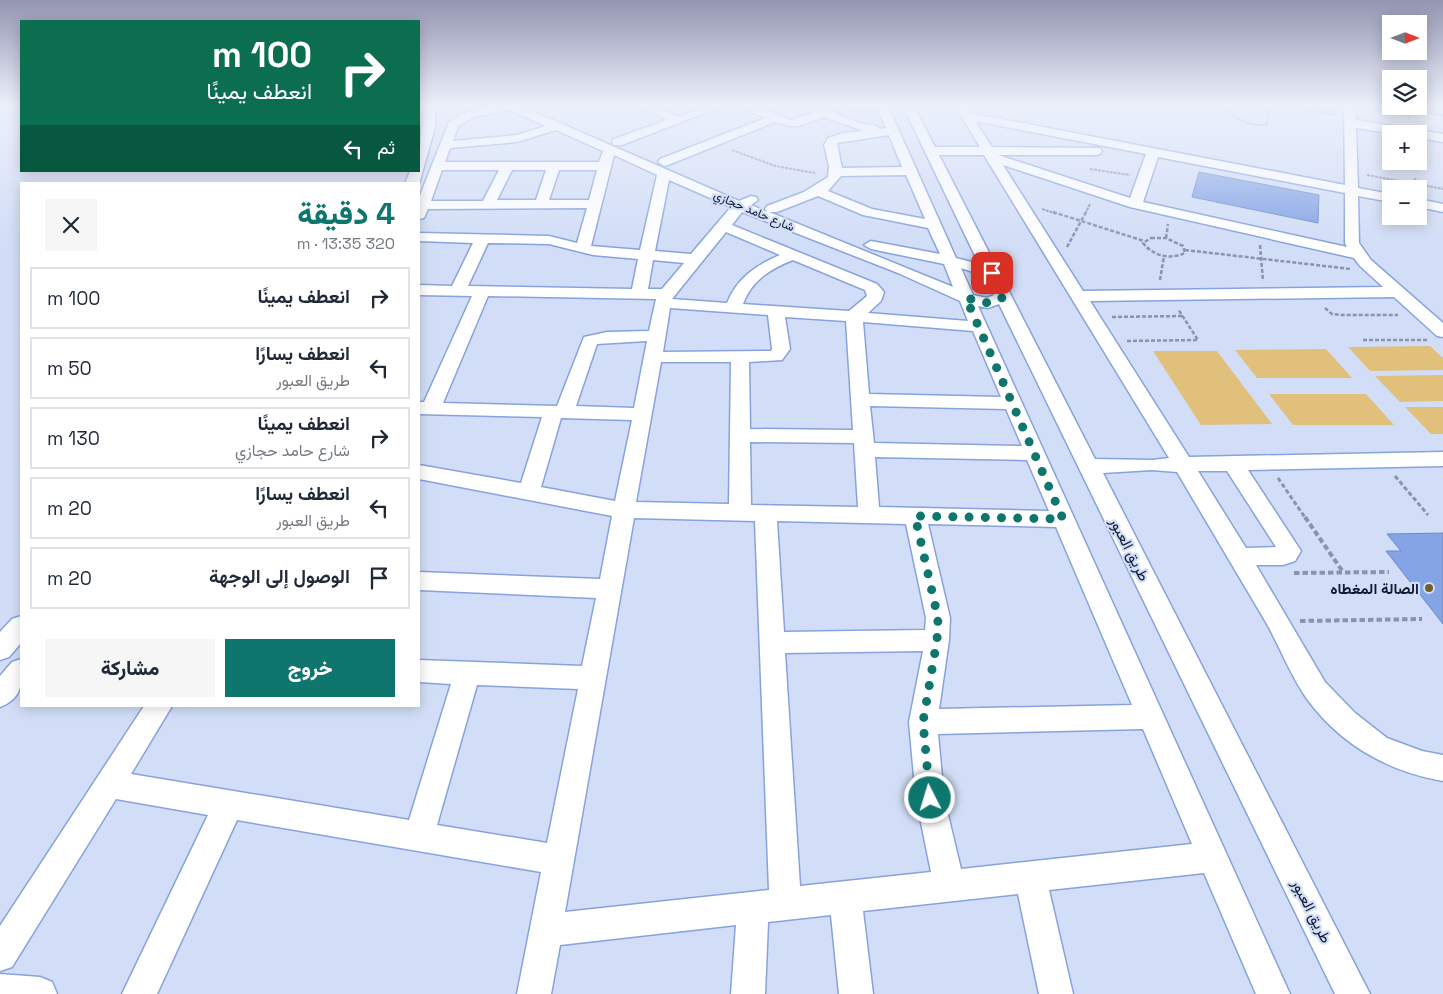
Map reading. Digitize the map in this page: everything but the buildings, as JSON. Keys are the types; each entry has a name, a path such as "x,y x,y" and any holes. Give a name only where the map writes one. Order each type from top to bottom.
{"street":[{"path":"444,150 421,210 488,205 595,204"},
{"path":"583,249 610,150"},
{"name":"شارع حامد حجازي","path":"627,150 664,168 966,298 988,303 1004,297"},
{"path":"639,293 664,168 697,150"},
{"path":"831,150 835,175"},
{"path":"901,150 1273,994"},
{"path":"988,150 1183,464 1278,621 1316,690 1345,722 1378,747 1422,764 1443,768"},
{"path":"1350,150 1352,243 1358,254 1375,272 1423,314 1438,336"},
{"path":"931,151 990,154 1150,151 1382,196"},
{"name":"طريق العبور","path":"931,151 1353,994"},
{"path":"1135,204 1145,178 1150,151"},
{"path":"990,154 1135,204 1358,254"},
{"path":"438,166 605,166"},
{"path":"488,205 507,166"},
{"path":"541,205 554,166"},
{"path":"772,209 817,191 835,175 910,171"},
{"path":"817,191 868,212 934,225"},
{"path":"534,994 665,298 723,226 746,203"},
{"name":"شارع حامد حجازي","path":"746,203 772,209 849,239 897,251 950,261 992,273"},
{"path":"1427,205 1443,208"},
{"path":"723,226 874,290 875,298 854,316"},
{"path":"420,237 549,240 583,249 695,259"},
{"path":"458,290 483,238"},
{"path":"733,308 739,291 752,276 770,264 792,255"},
{"path":"420,290 639,293 776,313 816,312 979,327"},
{"path":"482,291 425,408 642,414"},
{"path":"1078,296 1397,292"},
{"path":"529,492 559,412 590,341 607,337 655,346 740,357 771,357 779,354 781,349 776,313"},
{"path":"854,316 869,515"},
{"path":"740,357 740,512"},
{"path":"860,400 1012,403"},
{"path":"740,435 1034,453"},
{"path":"1088,466 1443,460"},
{"path":"1233,463 1290,551 1287,555 1283,556 1239,557"},
{"path":"420,472 624,510 1063,519"},
{"path":"766,513 785,904"},
{"path":"915,516 938,618 937,640 923,722 930,798 950,886"},
{"path":"420,581 609,589"},
{"path":"0,649 20,627"},
{"path":"773,643 937,640"},
{"path":"0,695 20,671"},
{"path":"420,671 593,678"},
{"path":"419,837 468,673"},
{"path":"0,955 158,707"},
{"path":"923,722 1151,717"},
{"path":"109,784 559,860"},
{"path":"139,994 229,804"},
{"path":"546,930 1212,857"},
{"path":"1030,877 1056,994"},
{"path":"845,897 856,994"},
{"path":"748,994 753,907"},
{"path":"0,991 40,994"}],"path":[{"path":"735,150 775,166 835,175"},
{"path":"1087,166 1090,169 1145,178"},
{"path":"1350,172 1395,180"},
{"path":"1427,186 1443,189"},
{"path":"1058,264 1096,192"},
{"path":"1020,202 1144,241 1151,238 1166,238 1179,243 1185,250 1375,272"},
{"path":"1259,232 1264,294"},
{"path":"1144,241 1143,243 1147,249 1164,256 1177,256 1185,253 1185,250"},
{"path":"1106,341 1198,340 1198,337 1184,316 1163,295 1164,256"},
{"path":"1310,293 1328,312 1337,315 1423,314"},
{"path":"1092,317 1184,316"},
{"path":"1363,340 1438,336"},
{"path":"1383,460 1428,515"},
{"path":"1268,463 1344,572"},
{"path":"1290,573 1389,572"},
{"path":"1278,621 1422,619"}],"shaded area":[{"path":"1430,346 1443,358 1443,370 1370,371 1348,347"},
{"path":"1326,349 1352,378 1257,378 1235,350"},
{"path":"1153,351 1217,351 1272,424 1201,425"},
{"path":"1443,375 1443,401 1400,402 1375,376"},
{"path":"1269,394 1366,394 1394,425 1293,425"},
{"path":"1405,407 1443,407 1443,434 1431,434"}],"place":[{"name":"الصالة المغطاه","path":"1429,588"}],"route":[{"path":"930,798 923,722 937,640 938,618 915,516 1063,519 966,298 988,303 1004,297 992,273"}]}
